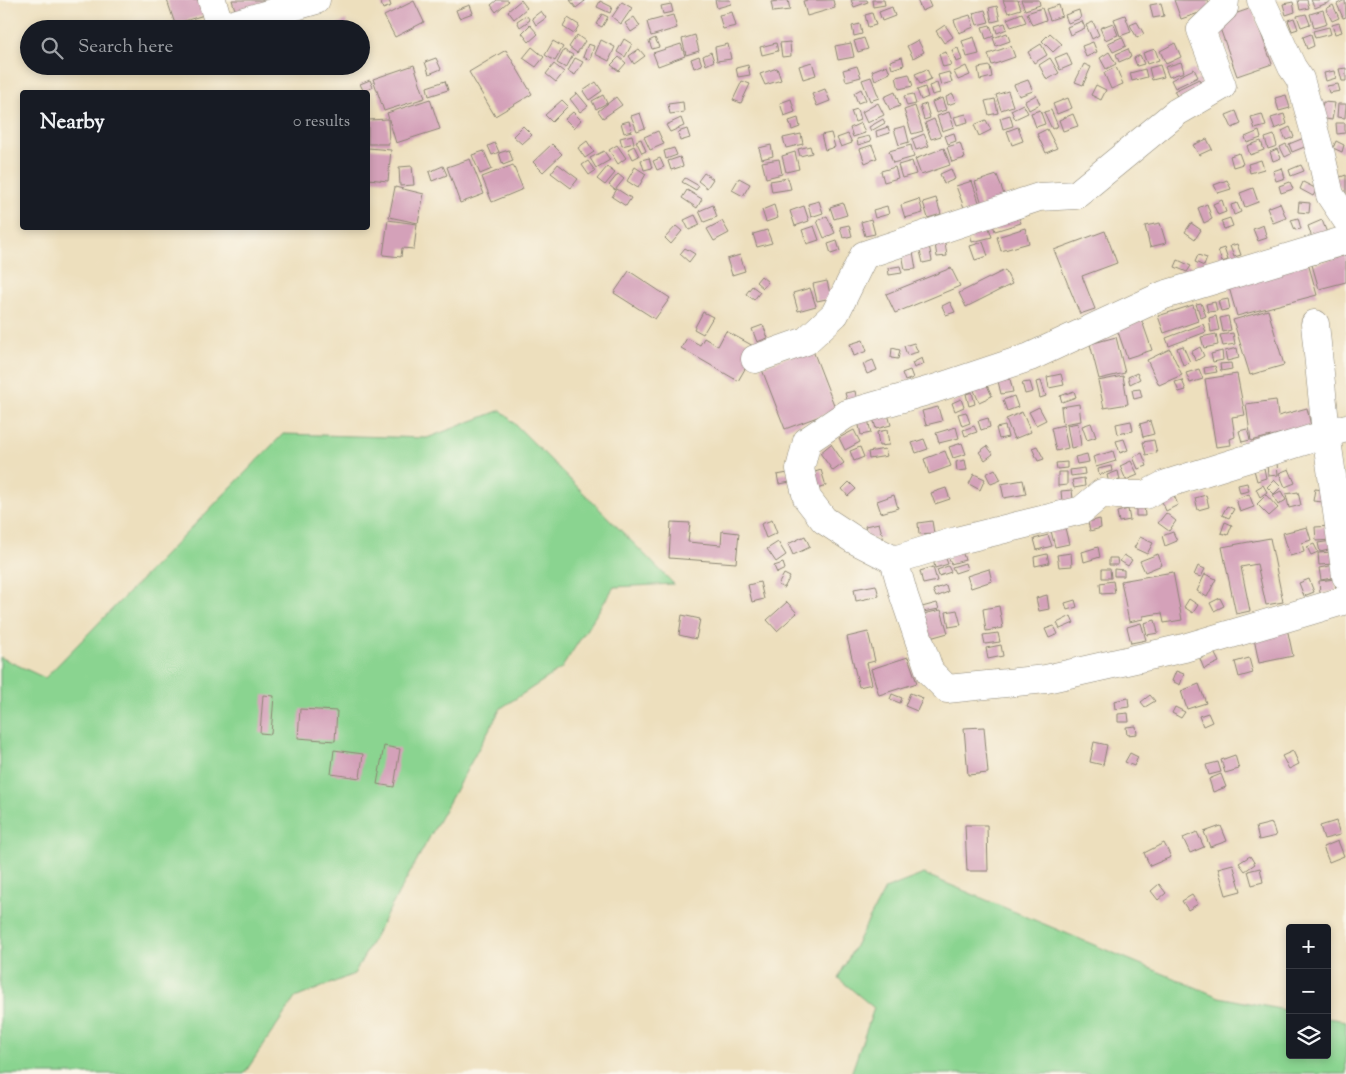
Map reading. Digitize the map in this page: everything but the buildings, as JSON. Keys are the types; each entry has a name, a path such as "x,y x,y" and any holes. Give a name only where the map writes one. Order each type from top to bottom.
{"street":[{"path":"212,0 218,20"},
{"path":"247,20 316,0"},
{"path":"755,359 806,341 828,321 834,314 864,255 1039,198 1076,195 1177,112 1222,86 1201,30 1224,8 1225,0"},
{"path":"1261,0 1300,79 1330,195 1345,234 1164,295 1030,357 934,389 848,414 807,441 800,469 807,498 824,520 853,539 894,560 956,541 1082,510 1102,493 1117,496 1144,495 1166,484 1336,431"},
{"path":"1315,324 1336,431 1346,576"},
{"path":"894,560 930,672 947,689 1055,677 1184,648 1346,600"}],"green space":[{"path":"501,410 674,584 614,587 561,669 501,708 354,974 295,998 244,1074 0,1074 0,657 45,678 283,434 427,438"},
{"path":"924,874 1219,997 1286,1010 1286,1059 1331,1059 1331,1019 1346,1021 1346,1074 851,1074 874,1008 838,978 885,889"}]}
